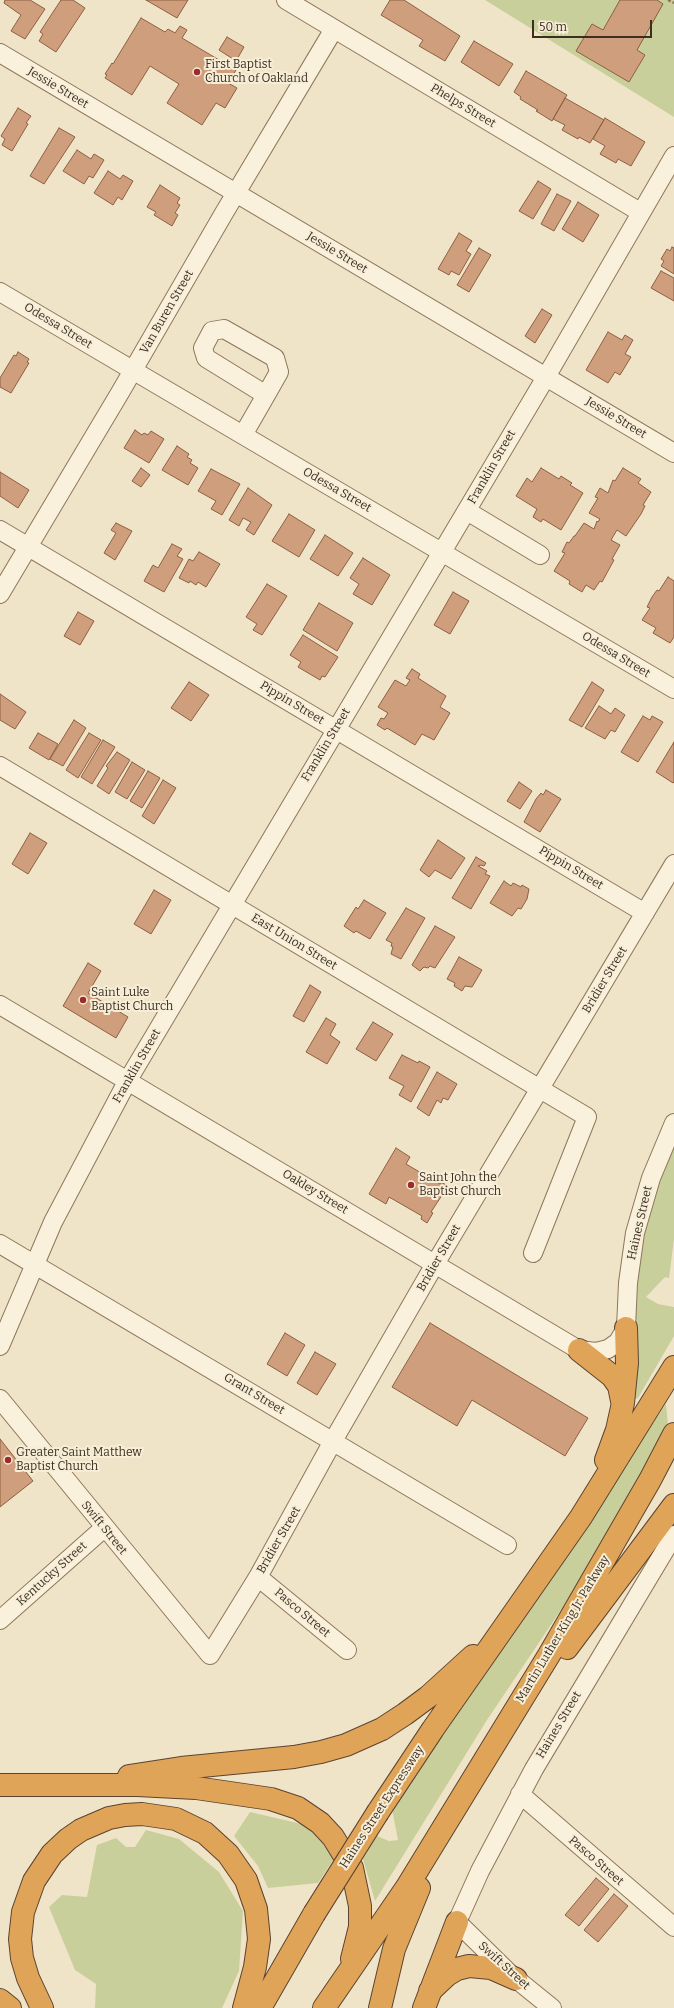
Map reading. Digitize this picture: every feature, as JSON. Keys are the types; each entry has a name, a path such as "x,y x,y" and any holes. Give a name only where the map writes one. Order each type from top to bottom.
{"highway":[{"path":"581,1518 612,1445 623,1403 627,1363 626,1328"},
{"path":"579,1350 612,1376 618,1386 623,1403"},
{"path":"78,1786 156,1771 294,1757 334,1749 358,1740 394,1722 428,1697 466,1662 515,1612 581,1518 674,1367"},
{"name":"Martin Luther King Jr. Parkway","path":"446,1822 576,1608 650,1480 674,1434"},
{"path":"491,1748 674,1505"},
{"name":"Haines Street Expressway","path":"260,2008 314,1914 378,1812 515,1612"},
{"path":"6,1785 167,1786 231,1792 280,1801 298,1808 313,1818 333,1836 352,1868 359,1896 360,1927 356,1947 334,2002"},
{"path":"42,2008 28,1978 22,1958 20,1939 22,1912 32,1885 52,1854 74,1834 101,1820 133,1814 167,1817 198,1829 217,1842 242,1873 252,1894 259,1932 256,1963 244,2008"},
{"path":"334,2002 407,1887 446,1822"},
{"path":"380,2008 388,1969 399,1936 446,1822"},
{"path":"427,1999 457,1922"},
{"path":"427,1999 447,1975 457,1969 469,1966 492,1968 516,1978"},
{"path":"0,2000 10,2008"}],"street":[{"name":"Phelps Street","path":"286,0 640,212"},
{"name":"Van Buren Street","path":"0,594 133,371 236,193 334,30"},
{"name":"Jessie Street","path":"0,53 674,453"},
{"name":"Franklin Street","path":"0,1346 53,1222 128,1080 467,511 674,156"},
{"name":"Odessa Street","path":"0,292 674,690"},
{"path":"243,435 266,395"},
{"path":"467,511 540,556"},
{"name":"Pippin Street","path":"0,530 646,913"},
{"name":"East Union Street","path":"0,766 587,1117 532,1253"},
{"name":"Bridier Street","path":"210,1655 258,1577 333,1440 435,1264 674,864"},
{"name":"Oakley Street","path":"0,1005 579,1350 596,1352 608,1349 618,1342 626,1328"},
{"name":"Haines Street","path":"626,1328 628,1283 635,1233 651,1178 674,1122"},
{"name":"Grant Street","path":"0,1244 333,1440 507,1545"},
{"name":"Swift Street","path":"0,1399 104,1528 210,1655"},
{"name":"Kentucky Street","path":"0,1620 104,1528"},
{"name":"Haines Street","path":"457,1922 480,1871 550,1740 674,1535"},
{"name":"Pasco Street","path":"258,1577 347,1650"},
{"name":"Pasco Street","path":"520,1794 674,1927"},
{"name":"Swift Street","path":"457,1922 516,1978 552,2008"}],"path":[{"path":"668,0 674,4"}],"green space":[{"path":"485,0 674,0 674,117"},
{"path":"674,1136 674,1239 669,1278 665,1277 646,1297 658,1304 674,1307 674,1336 638,1398 635,1399 631,1305 638,1240"},
{"path":"666,1404 668,1425 579,1583 487,1720 375,1901 363,1859 377,1836 389,1841 398,1840 392,1809"},
{"path":"250,1812 306,1825 335,1857 318,1883 268,1888 258,1866 234,1836"},
{"path":"146,1830 179,1839 219,1872 243,1911 239,1971 222,2008 95,2008 96,1984 75,1970 49,1907 62,1895 87,1897 97,1845 116,1838 126,1847 135,1847"}],"building":[{"path":"5,0 30,0 45,9 25,39 11,31 21,15 4,3"},
{"path":"61,0 73,0 85,8 56,52 39,41 43,34 40,32"},
{"path":"146,0 188,0 177,18"},
{"path":"390,0 404,0 460,36 445,61 419,46 423,40 381,15"},
{"path":"620,0 657,0 663,4 637,50 645,55 629,82 576,51 592,24 603,30"},
{"name":"First Baptist Church of Oakland","path":"141,18 165,32 168,29 175,33 180,26 187,30 182,38 236,70 228,83 237,88 225,108 216,103 202,125 167,103 179,84 150,66 132,95 105,78 107,75 105,74 112,63 113,64"},
{"path":"227,37 244,47 236,61 219,50"},
{"path":"474,41 513,64 499,86 461,62"},
{"path":"526,71 567,95 552,121 520,99 521,97 514,92"},
{"path":"565,98 604,120 590,143 579,137 578,139 562,130 565,125 553,119"},
{"path":"18,108 31,116 12,151 2,145 5,139 1,136"},
{"path":"605,118 645,142 631,166 618,159 616,163 600,154 605,146 593,139"},
{"path":"59,128 75,137 44,184 30,176"},
{"path":"77,150 91,159 94,154 104,160 93,178 89,176 84,184 63,171"},
{"path":"108,171 120,179 123,175 133,181 122,200 118,197 113,205 94,193"},
{"path":"538,181 551,189 533,219 519,211"},
{"path":"160,185 180,198 177,203 180,205 175,213 178,215 172,226 154,215 156,212 147,207"},
{"path":"557,194 571,201 554,231 541,224"},
{"path":"578,202 599,215 583,242 562,229"},
{"path":"459,233 472,241 466,251 471,254 459,275 451,271 449,275 438,269"},
{"path":"672,247 674,248 674,274 661,266 664,261 661,259 667,249 670,251"},
{"path":"479,248 491,255 469,292 457,285"},
{"path":"661,271 674,278 674,301 651,288"},
{"path":"542,309 552,315 535,343 525,336"},
{"path":"608,332 622,340 625,335 633,340 625,354 631,357 620,375 615,372 608,383 586,370"},
{"path":"18,352 29,359 27,362 29,363 11,393 0,387 0,378 14,355 16,356"},
{"path":"135,430 142,435 144,433 148,435 151,431 164,439 149,463 124,448"},
{"path":"177,446 189,454 187,457 192,460 190,463 198,468 188,485 162,470"},
{"path":"141,468 150,475 141,487 132,481"},
{"path":"541,468 559,479 561,476 572,483 570,485 583,493 561,530 543,519 541,522 533,517 537,509 516,496 527,478 532,482"},
{"path":"623,468 641,479 638,483 651,492 643,505 645,506 641,514 626,536 617,530 611,540 620,545 602,582 600,581 594,590 586,585 582,592 569,584 570,581 554,571 565,553 562,552 567,542 569,543 584,523 594,529 597,521 598,522 600,519 589,513 598,498 595,497 600,488 608,493 613,480 615,481"},
{"path":"211,469 240,484 222,515 211,509 216,501 198,491"},
{"path":"0,472 29,490 18,508 0,496"},
{"path":"248,488 272,505 254,535 246,530 251,522 243,518 239,526 229,520"},
{"path":"289,514 315,530 299,557 272,541"},
{"path":"116,523 132,531 115,560 104,553 116,533 111,530"},
{"path":"325,535 353,553 338,576 310,559"},
{"path":"172,544 182,549 177,556 183,559 164,592 144,581 153,565 158,568"},
{"path":"199,552 220,564 206,587 198,582 196,585 190,581 189,583 179,578 189,559 193,561"},
{"path":"363,558 390,575 372,605 353,594 359,584 350,578"},
{"path":"668,577 674,581 674,637 670,643 653,633 656,628 642,620 650,608 647,607 652,597 657,590 659,591"},
{"path":"267,584 287,596 262,635 253,630 257,624 246,617"},
{"path":"453,592 469,601 450,634 434,625"},
{"path":"319,603 353,623 337,651 303,630"},
{"path":"78,612 94,621 80,645 64,636"},
{"path":"303,635 338,657 325,677 322,676 320,680 298,667 301,662 290,655"},
{"path":"412,669 420,674 418,678 446,696 440,707 450,713 434,740 422,734 415,745 387,728 385,730 377,725 381,718 384,719 388,713 378,707 395,680 406,686 410,680 406,678"},
{"path":"189,682 209,695 191,721 171,708"},
{"path":"592,682 604,690 582,727 569,720"},
{"path":"0,694 26,712 15,729 0,720"},
{"path":"599,706 611,714 615,708 625,715 615,732 611,730 605,739 585,728"},
{"path":"643,716 650,720 652,716 663,722 638,762 621,752"},
{"path":"74,720 86,728 63,766 50,759"},
{"path":"38,733 58,744 49,760 29,748"},
{"path":"89,733 101,740 78,778 66,770"},
{"path":"103,740 115,747 92,784 81,777"},
{"path":"674,742 674,782 673,783 656,772"},
{"path":"117,752 130,760 109,794 97,786 108,768 106,766"},
{"path":"132,762 145,770 127,799 115,792"},
{"path":"148,771 160,778 142,808 130,801"},
{"path":"163,780 176,788 154,824 142,816"},
{"path":"519,782 532,791 520,809 507,801"},
{"path":"546,790 561,799 540,832 524,822 536,799 541,793 543,795"},
{"path":"30,833 47,843 28,874 12,864"},
{"path":"438,840 465,858 451,879 435,870 429,877 420,870"},
{"path":"476,857 486,863 484,866 478,866 487,871 485,874 490,876 471,909 452,898"},
{"path":"504,881 511,886 513,883 521,887 522,885 529,889 527,899 521,909 518,908 512,916 490,903"},
{"path":"154,890 171,900 151,934 134,924"},
{"path":"364,900 386,913 370,939 356,931 354,933 344,926 356,907 358,909"},
{"path":"406,908 425,918 401,959 391,954 393,947 391,946 392,943 386,940"},
{"path":"435,926 455,937 435,968 430,966 428,968 424,967 420,971 412,965"},
{"path":"459,957 482,970 472,987 465,986 462,991 454,986 455,983 447,979"},
{"name":"Saint Luke Baptist Church","path":"88,963 101,971 88,993 128,1017 116,1038 63,1006"},
{"path":"310,985 321,992 304,1022 293,1016"},
{"path":"326,1018 336,1024 330,1035 340,1042 327,1064 306,1052"},
{"path":"373,1022 393,1034 376,1061 356,1049"},
{"path":"402,1055 430,1067 411,1102 399,1095 404,1086 389,1078"},
{"path":"437,1072 457,1084 448,1100 443,1098 441,1103 437,1100 429,1116 417,1108"},
{"name":"Saint John the Baptist Church","path":"396,1148 410,1157 406,1164 440,1184 441,1182 448,1186 431,1212 433,1213 427,1223 421,1219 422,1216 389,1197 386,1204 369,1194"},
{"path":"430,1323 588,1418 565,1456 472,1400 457,1426 392,1387"},
{"path":"285,1333 305,1345 287,1376 267,1364"},
{"path":"315,1352 336,1364 317,1395 297,1383"},
{"name":"Greater Saint Matthew Baptist Church","path":"0,1439 33,1481 0,1507"},
{"path":"596,1878 609,1889 579,1926 565,1915"},
{"path":"614,1894 628,1906 598,1942 584,1930"}],"place":[{"name":"First Baptist Church of Oakland","path":"197,72"},
{"name":"Saint Luke Baptist Church","path":"83,1000"},
{"name":"Saint John the Baptist Church","path":"411,1185"},
{"name":"Greater Saint Matthew Baptist Church","path":"8,1460"}]}
